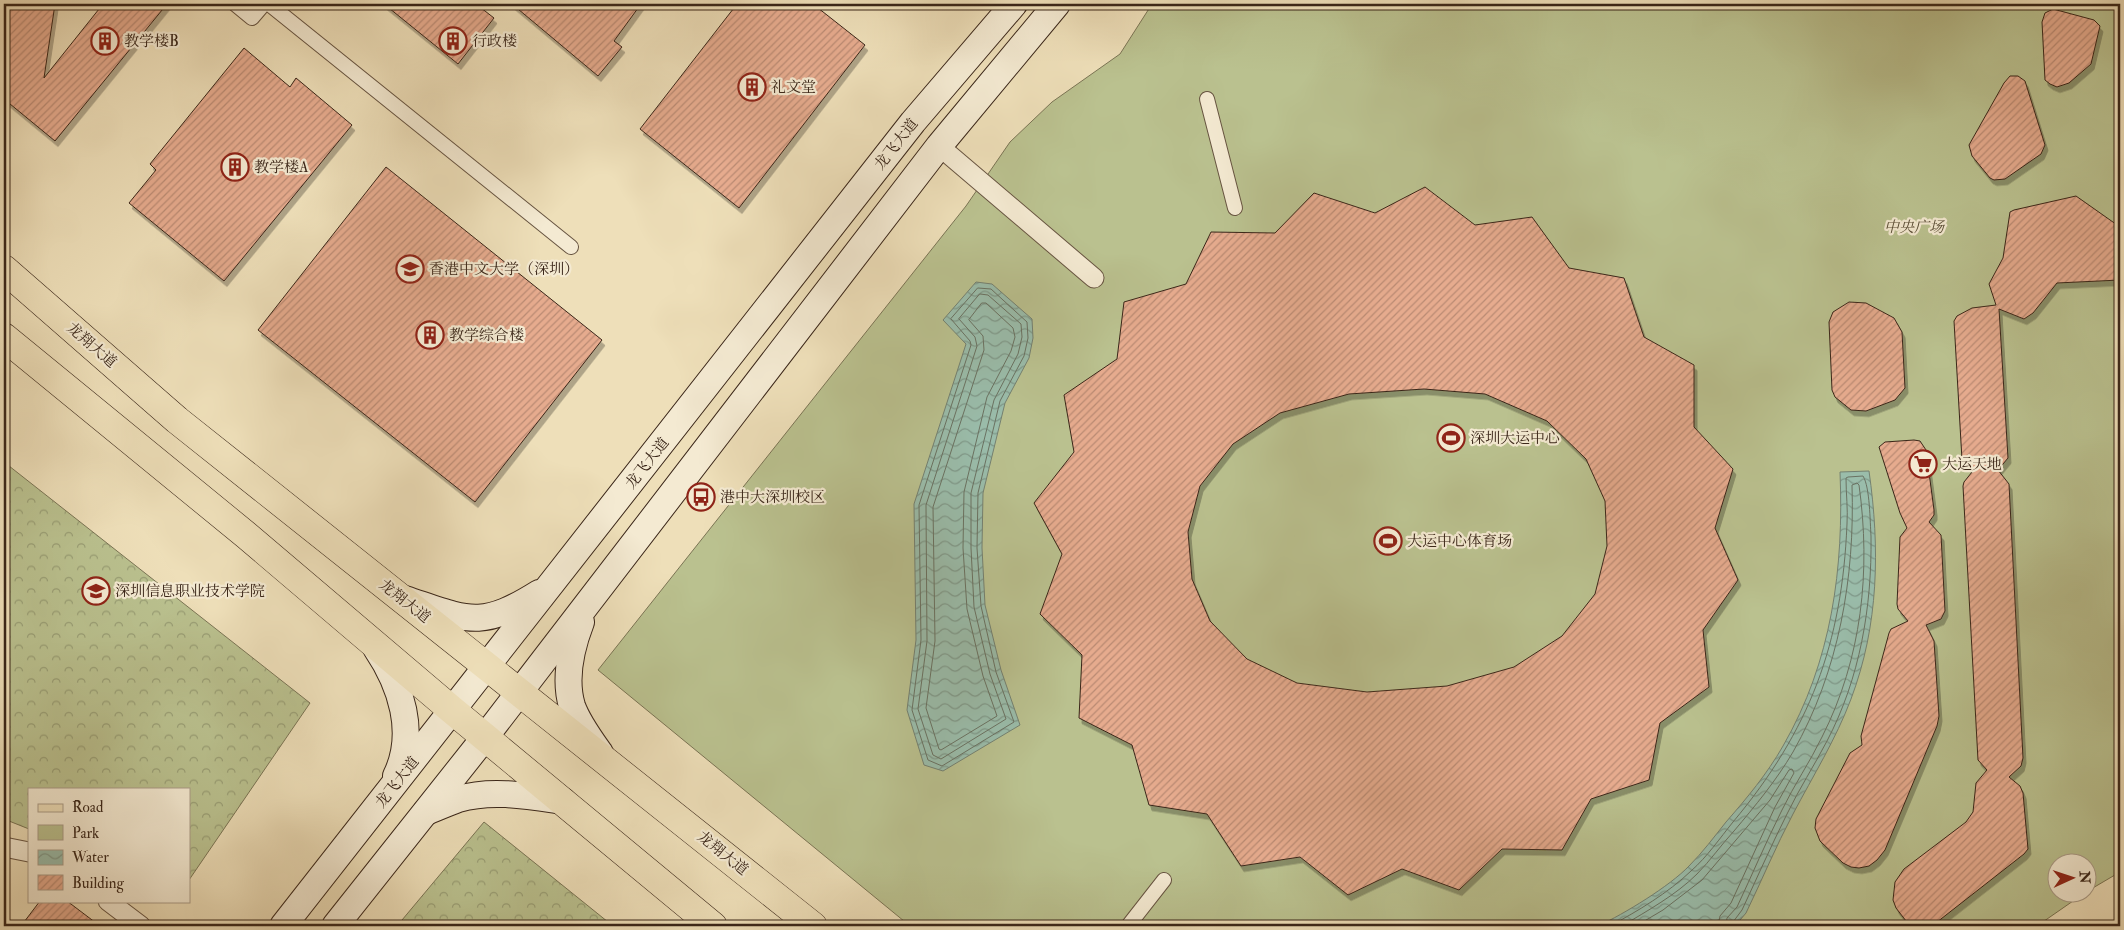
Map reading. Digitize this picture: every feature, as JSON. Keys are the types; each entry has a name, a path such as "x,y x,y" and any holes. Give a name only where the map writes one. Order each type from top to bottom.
{"main road":[{"name":"龙飞大道","path":"283,926 553,584 913,122 1014,4"},
{"path":"335,926 520,692 939,146 1057,4"},
{"name":"龙翔大道","path":"4,269 178,420 813,926"},
{"path":"4,337 246,534 452,710 714,926"},
{"path":"401,598 458,617 478,619 497,616 518,606 553,584"},
{"path":"589,602 570,657 569,683 572,706 603,758"},
{"path":"373,643 390,668 400,692 404,719 405,746 401,765 387,795"},
{"path":"425,812 460,799 487,795 521,795 563,801"}],"street":[{"path":"235,4 252,18 264,4"},
{"path":"269,4 571,247"},
{"path":"1207,99 1236,208"},
{"path":"939,146 1094,278"},
{"path":"4,847 28,852"},
{"path":"1128,926 1164,880"},
{"path":"109,902 141,926"}],"green space":[{"name":"深圳大运中心","path":"1152,4 2120,4 2120,872 2096,886 2096,852 2046,852 2046,902 2072,902 2037,926 910,926 598,670 966,206 1010,142 1052,102 1120,54"},
{"name":"深圳信息职业技术学院","path":"4,462 310,703 190,879 190,788 28,788 28,829 4,819"},
{"path":"484,822 613,926 397,926"}],"water":[{"path":"976,282 992,284 1032,319 1033,338 1029,358 1005,403 983,493 982,548 985,605 1001,670 1020,725 943,771 924,765 907,710 916,640 914,504 966,344 943,320"},
{"path":"1869,471 1875,529 1875,586 1872,615 1860,671 1851,699 1838,728 1787,826 1746,913 1735,926 1598,926 1646,899 1681,874 1704,850 1756,786 1783,746 1800,714 1824,647 1837,578 1841,508 1840,472"}],"building":[{"name":"教学楼B","path":"4,4 55,4 44,78 103,4 167,4 55,141 4,99"},
{"name":"行政楼","path":"384,4 476,4 494,18 458,64"},
{"path":"512,4 641,4 614,41 622,47 598,76"},
{"name":"礼文堂","path":"737,4 813,4 865,45 739,208 640,129"},
{"path":"2053,9 2094,20 2100,26 2091,64 2069,83 2057,87 2045,80 2042,22 2045,13"},
{"name":"教学楼A","path":"244,48 290,87 296,78 352,125 224,281 129,203 156,170 150,164"},
{"path":"2010,76 2018,76 2025,81 2045,145 2041,154 2005,179 1994,180 1990,178 1972,156 1969,145 2004,83"},
{"name":"教学综合楼","path":"386,167 602,340 475,502 258,330"},
{"name":"大运中心体育场","path":"1425,187 1475,225 1532,217 1569,268 1624,278 1644,337 1694,365 1694,427 1733,469 1715,528 1738,580 1703,630 1709,687 1660,723 1649,780 1591,799 1562,850 1502,849 1459,890 1402,869 1348,895 1300,857 1241,866 1207,814 1149,805 1132,745 1079,718 1082,655 1040,614 1062,554 1034,503 1074,452 1064,395 1117,359 1124,302 1186,284 1211,232 1275,233 1314,193 1375,213","holes":["1424,389 1485,394 1547,421 1586,459 1605,501 1607,546 1595,594 1562,636 1514,667 1447,686 1367,692 1297,683 1247,659 1210,621 1192,579 1188,532 1200,486 1233,444 1280,413 1349,394"]},
{"path":"2076,196 2120,227 2120,280 2057,283 2033,313 2024,319 1999,309 2008,458 1998,470 2009,484 2023,758 2021,766 2009,777 2020,786 2023,793 2028,849 1932,926 1910,926 1896,908 1893,900 1895,882 1904,869 1966,822 1973,812 1976,783 1987,770 1978,760 1963,486 1972,472 1962,460 1954,321 1957,316 1972,308 1996,305 1989,284 2003,258 2010,212"},
{"path":"1849,302 1866,303 1894,318 1902,332 1905,388 1895,400 1866,411 1851,410 1835,397 1832,390 1829,322 1833,312"},
{"path":"1920,441 1926,450 1934,510 1934,515 1929,522 1941,535 1945,611 1941,619 1926,625 1934,641 1939,716 1937,726 1885,850 1869,866 1851,867 1843,863 1820,841 1815,828 1816,819 1850,753 1862,745 1861,736 1889,633 1891,629 1908,621 1898,609 1897,604 1900,537 1907,528 1900,513 1879,447 1885,442"},
{"path":"39,902 68,902 100,926 21,926"}],"place":[{"name":"教学楼B","path":"105,41"},
{"name":"行政楼","path":"453,41"},
{"name":"礼文堂","path":"752,87"},
{"name":"教学楼A","path":"235,167"},
{"name":"香港中文大学（深圳）","path":"410,269"},
{"name":"教学综合楼","path":"430,335"},
{"name":"深圳大运中心","path":"1451,438"},
{"name":"大运天地","path":"1923,464"},
{"name":"港中大深圳校区","path":"701,497"},
{"name":"大运中心体育场","path":"1388,541"},
{"name":"深圳信息职业技术学院","path":"96,591"}],"park label":[{"name":"中央广场","path":"1914,227"}]}
